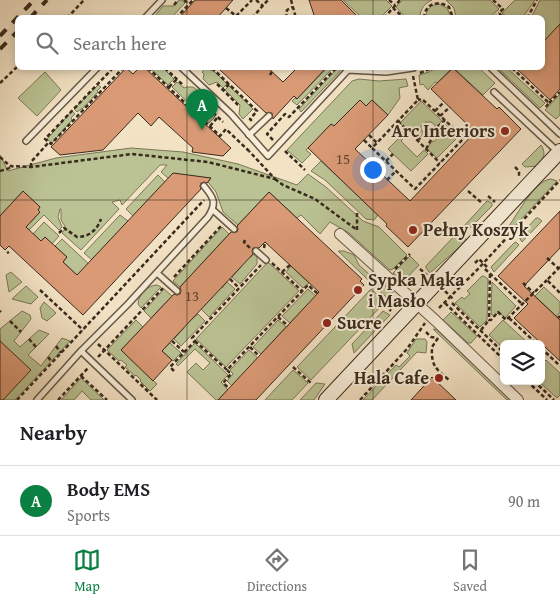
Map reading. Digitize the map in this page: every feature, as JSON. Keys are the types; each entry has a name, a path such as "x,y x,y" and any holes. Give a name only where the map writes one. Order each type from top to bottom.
{"street":[{"path":"326,400 559,152"},
{"path":"340,234 518,400"}],"lane":[{"path":"149,15 162,0"},
{"path":"26,141 95,70"},
{"path":"184,70 231,114 268,156 349,70"},
{"path":"360,70 380,72 396,70"},
{"path":"493,70 560,134"},
{"path":"494,92 559,152"},
{"path":"249,135 269,116"},
{"path":"36,400 208,217 213,210 214,201 204,186"},
{"path":"213,210 234,229"},
{"path":"256,251 266,260"},
{"path":"157,273 177,291"},
{"path":"81,352 132,400"}],"path":[{"path":"70,15 84,0"},
{"path":"174,5 178,0"},
{"path":"184,0 189,4"},
{"path":"179,15 192,0"},
{"path":"237,15 252,0"},
{"path":"256,0 262,6"},
{"path":"254,15 268,0"},
{"path":"291,0 295,15"},
{"path":"390,0 402,15"},
{"path":"387,15 400,0"},
{"path":"493,0 503,9 499,13"},
{"path":"529,15 537,0"},
{"path":"424,15 425,9 428,6 441,1 449,7 452,15"},
{"path":"286,15 287,10 293,7"},
{"path":"226,8 235,15"},
{"path":"0,83 15,69"},
{"path":"49,142 45,139 110,70"},
{"path":"31,168 32,162 49,142 51,144 121,70"},
{"path":"150,70 220,136 226,130 275,179 315,199 357,230"},
{"path":"167,70 184,86"},
{"path":"214,70 257,111 250,119 258,126"},
{"path":"270,75 273,70"},
{"path":"306,170 267,134 285,114 289,117 334,70"},
{"path":"404,77 413,75 412,70"},
{"path":"514,70 549,103"},
{"path":"168,87 177,79"},
{"path":"98,83 104,88"},
{"path":"217,84 238,105"},
{"path":"223,90 229,84"},
{"path":"415,85 418,100"},
{"path":"543,110 560,92"},
{"path":"198,99 223,122"},
{"path":"372,148 418,100 422,99 464,138"},
{"path":"435,111 444,102 449,107 440,116"},
{"path":"72,110 78,115"},
{"path":"210,126 218,117"},
{"path":"416,140 432,132 445,120"},
{"path":"398,121 440,163"},
{"path":"377,143 370,136 365,141 415,189 473,129"},
{"path":"426,149 432,138 432,132"},
{"path":"0,172 13,167 31,168 132,154 208,162 275,179"},
{"path":"386,161 393,154"},
{"path":"0,157 13,167"},
{"path":"387,180 396,171"},
{"path":"436,312 560,180"},
{"path":"468,191 482,203"},
{"path":"18,400 210,194"},
{"path":"488,196 496,203"},
{"path":"355,249 357,214"},
{"path":"59,233 64,228 77,237 86,236 94,230 101,219"},
{"path":"58,400 226,222"},
{"path":"246,240 244,242 247,245"},
{"path":"387,278 410,254"},
{"path":"229,388 223,383 231,374 192,338 267,258 302,291"},
{"path":"480,331 498,312 506,320 509,318 559,268 547,258"},
{"path":"282,272 290,265"},
{"path":"420,268 428,276"},
{"path":"485,269 522,304"},
{"path":"489,320 490,274"},
{"path":"230,279 239,288"},
{"path":"547,280 560,293"},
{"path":"523,283 534,293"},
{"path":"226,370 308,285 318,294"},
{"path":"442,288 480,331 500,349"},
{"path":"40,290 157,400"},
{"path":"445,303 500,356"},
{"path":"385,305 393,312"},
{"path":"278,316 288,326"},
{"path":"509,318 532,340"},
{"path":"10,321 21,332"},
{"path":"360,400 405,352 426,322"},
{"path":"438,338 432,347 434,363 436,369 449,380"},
{"path":"29,339 36,347"},
{"path":"172,341 184,352"},
{"path":"174,371 170,367 195,341"},
{"path":"56,346 61,353"},
{"path":"249,346 259,356"},
{"path":"545,352 560,366"},
{"path":"48,357 52,362"},
{"path":"294,367 311,384"},
{"path":"81,376 107,400"},
{"path":"531,385 547,400"},
{"path":"538,385 554,400"}],"green space":[{"path":"179,0 185,3 174,15 156,15 163,6 174,6"},
{"path":"343,0 386,0 392,6 383,15 359,15"},
{"path":"402,0 432,0 423,7 420,15 403,15 396,7"},
{"path":"446,0 490,0 499,9 492,15 456,15 454,8"},
{"path":"515,0 535,0 524,15 504,15 502,13"},
{"path":"540,0 560,0 560,24 545,41 545,15 532,15"},
{"path":"439,4 447,8 450,15 426,15 434,5"},
{"path":"152,70 165,70 174,79 168,85"},
{"path":"210,70 215,72 227,84 223,88 217,82 209,85 203,79 204,74 202,72"},
{"path":"325,70 331,70 297,105 292,101 295,98 297,99"},
{"path":"336,70 341,70 301,112 299,109"},
{"path":"432,70 450,70 428,90 423,84 420,85 419,75"},
{"path":"456,70 481,70 495,83 483,95"},
{"path":"500,70 509,70 545,103 540,108"},
{"path":"45,72 61,90 37,116 18,98"},
{"path":"359,79 379,81 406,79 408,86 399,88 400,98 388,115 372,100 366,106 360,100 334,126 331,124 324,131 313,148 311,145 306,150 311,154 302,163 287,150 352,81"},
{"path":"177,82 184,88 193,87 197,90 196,99 215,117 209,123 172,87"},
{"path":"98,85 101,87 98,92 77,112 74,109"},
{"path":"229,86 253,109 243,119 239,114 240,105 225,90"},
{"path":"560,94 560,115 556,119 545,110"},
{"path":"421,101 442,121 434,129 435,125 431,122 426,122 421,126 424,134 417,139 400,123"},
{"path":"72,111 75,114 71,118 72,120 52,143 47,139"},
{"path":"443,122 458,137 437,158 427,149 431,142 437,139"},
{"path":"400,129 406,135 401,141 417,157 424,150 428,154 411,171 388,149 398,139 395,135"},
{"path":"541,145 544,156 541,161 537,166 525,167 522,164"},
{"path":"131,148 183,152 238,164 297,185 308,174 326,187 363,221 379,227 407,255 390,270 349,233 330,222 320,234 301,215 297,218 269,192 238,225 223,212 216,192 208,182 211,178 168,178 161,172 167,165 160,165 122,205 120,200 112,202 119,209 81,250 62,233 66,228 61,220 61,209 58,217 62,227 59,230 44,215 29,230 26,227 40,212 38,210 40,207 23,191 0,216 0,155 8,171 56,158"},
{"path":"321,161 378,215 374,220 366,219 325,180 311,171"},
{"path":"158,175 165,182 133,216 126,209"},
{"path":"551,179 557,181 515,226 509,226 533,191 545,181"},
{"path":"487,201 492,203 492,206 466,230 464,226"},
{"path":"120,215 128,221 92,260 84,253"},
{"path":"536,218 542,221 522,242 519,237"},
{"path":"44,222 59,236 52,244 45,237 41,241 33,234"},
{"path":"222,227 229,234 180,287 173,281"},
{"path":"462,230 466,234 465,242 430,273 426,266"},
{"path":"62,239 91,266 77,275 63,262 67,257 55,246"},
{"path":"516,242 519,245 494,272 491,267"},
{"path":"338,251 354,255 359,265 380,284 388,286 394,291 389,297 386,297"},
{"path":"253,254 257,257 257,264 240,284 232,277 242,266 240,263 248,255 251,257"},
{"path":"410,256 419,265 403,282 393,273"},
{"path":"268,262 299,291 226,367 196,339"},
{"path":"291,266 309,283 303,288 286,272"},
{"path":"11,272 22,282 9,292 6,275"},
{"path":"482,276 488,279 487,320 480,327 455,303 462,297 464,299 470,294 467,291"},
{"path":"227,282 235,289 209,317 201,309 213,297 211,295 219,286 222,288"},
{"path":"492,282 516,306 505,318 499,312 494,317 491,314"},
{"path":"157,285 161,287 141,308 138,301 142,294 150,287"},
{"path":"26,286 38,297 31,304 12,299"},
{"path":"544,287 560,302 560,313 556,316 535,296"},
{"path":"164,289 172,296 151,318 144,311"},
{"path":"308,289 316,296 290,323 282,316"},
{"path":"371,289 384,303 311,380 297,367"},
{"path":"44,302 56,313 47,321 42,318 40,308"},
{"path":"22,311 30,315 31,319 14,341 20,347 39,330 49,334 28,355 41,366 62,338 70,341 15,400 3,400 0,329"},
{"path":"383,311 390,315 354,353 352,344"},
{"path":"451,312 477,336 471,343 468,343 443,320"},
{"path":"198,314 205,321 181,346 174,339 184,328 182,326 190,317 192,319"},
{"path":"136,320 143,327 121,350 157,384 150,391 136,375 125,367 127,365 121,360 119,361 107,350"},
{"path":"278,320 286,327 261,354 253,347"},
{"path":"503,320 525,340 500,340 500,345 489,335"},
{"path":"433,329 437,330 511,400 507,400"},
{"path":"416,339 425,339 427,342 426,353 417,352 372,400 363,400 396,365 399,367 410,356 407,353"},
{"path":"170,343 181,353 173,361 162,351"},
{"path":"195,343 228,375 221,382 228,390 218,400 187,372 196,363 203,370 210,363 195,349 178,366 176,364"},
{"path":"249,350 258,358 232,386 227,381 233,374 230,370"},
{"path":"546,360 560,373 560,395 557,398 542,385 545,385"},
{"path":"293,370 308,383 292,400 265,400"},
{"path":"81,378 104,400 91,400 82,391 74,400 61,400"},
{"path":"316,383 325,384 314,400 300,400"}],"building":[{"path":"195,0 233,0 220,15 182,15"},
{"path":"309,0 341,0 356,15 314,15"},
{"path":"560,24 560,89 550,100 518,70 545,70 545,40"},
{"path":"124,70 128,70 133,74 137,70 147,70 231,148 223,156 192,152 193,148 159,117 151,126 138,113 103,150 60,155 51,147"},
{"path":"220,70 270,70 283,82 295,70 324,70 297,99 294,96 273,119 272,113 266,113"},
{"path":"451,70 455,70 497,109 499,107 521,129 408,247 386,226 387,224 308,148 331,124 334,126 360,100 366,106 372,100 388,115 355,149 410,201 475,132 431,89"},
{"path":"173,173 211,178 207,183 201,183 201,189 83,315 9,246 5,250 0,245 0,216 23,191 40,207 38,210 40,212 26,227 41,241 45,237 67,257 63,262 77,275"},
{"path":"269,192 362,279 360,281 364,285 256,400 218,400 319,292 265,242 259,248 253,248 253,254 162,351 172,360 153,381 121,350 174,294 180,294 180,287 231,232 237,232 237,226"},
{"path":"560,211 560,248 524,286 560,320 560,361 545,347 545,340 538,340 514,318 528,304 498,276"},
{"path":"0,341 31,370 3,400 0,400"},
{"path":"432,377 456,400 411,400"}],"railway":[{"path":"20,15 34,0"},
{"path":"33,15 47,0"},
{"path":"0,36 15,20"},
{"path":"0,49 15,34"}],"place":[{"name":"Body EMS","path":"202,130"},
{"name":"Arc Interiors","path":"505,131"},
{"name":"Pełny Koszyk","path":"413,230"},
{"name":"Sypka Mąka i Masło","path":"358,290"},
{"name":"Sucre","path":"327,323"},
{"name":"Hala Cafe","path":"439,378"}]}
